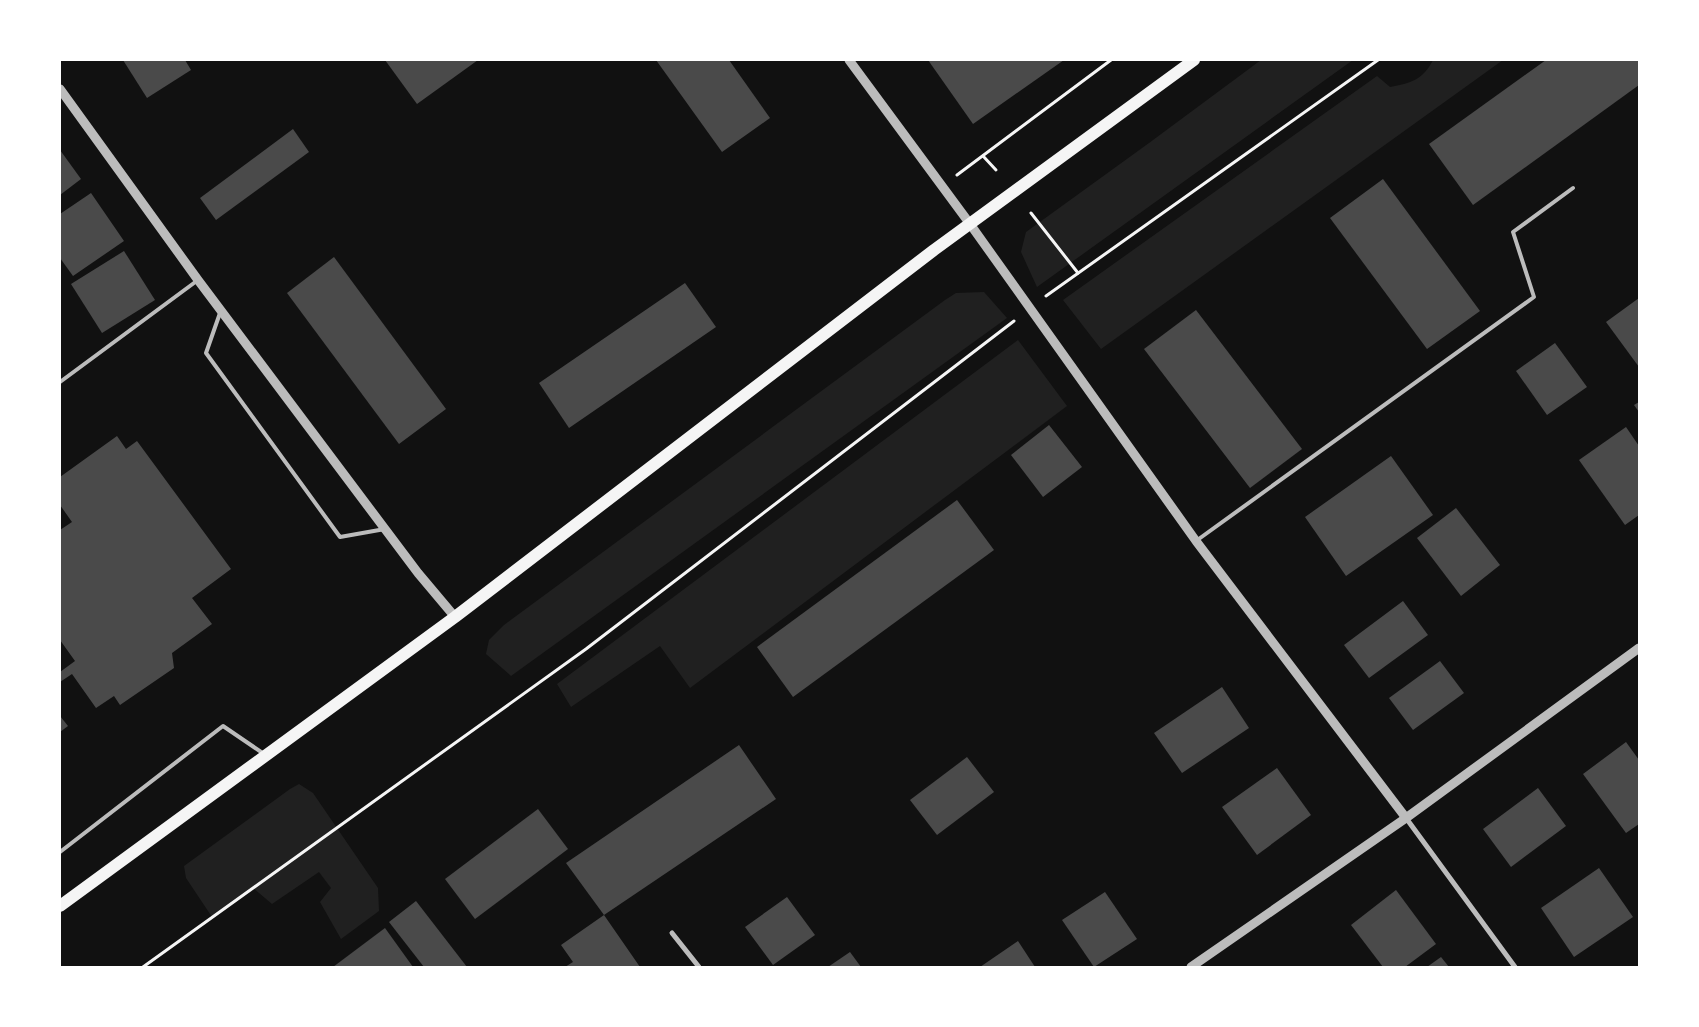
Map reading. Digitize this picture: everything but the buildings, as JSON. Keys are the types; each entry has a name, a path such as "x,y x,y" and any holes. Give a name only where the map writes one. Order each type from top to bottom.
{"main road":[{"path":"60,906 455,617 970,224 1194,60"}],"street":[{"path":"849,60 970,224 1196,541 1406,818 1515,967"},
{"path":"60,89 221,311 418,573 455,617"},
{"path":"1191,967 1406,818 1639,648"},
{"path":"672,933 699,967"}],"lane":[{"path":"1196,541 1534,297 1513,232 1573,188"},
{"path":"60,382 198,280"},
{"path":"221,311 206,353 340,537 386,529"},
{"path":"60,852 223,726 266,755"}],"path":[{"path":"941,187 1111,60"},
{"path":"143,967 586,649 1029,309 1378,60"},
{"path":"983,156 996,170"},
{"path":"1031,213 1078,273"}],"shaded area":[{"path":"1261,60 1353,60 1037,287 1021,252 1026,232"},
{"path":"1433,60 1503,60 1101,349 1063,300 1377,76 1390,87 1404,84 1421,76"},
{"path":"984,292 1007,318 511,676 486,654 489,640 504,625 945,300 956,293"},
{"path":"1018,340 1067,406 690,688 660,646 571,707 557,684"},
{"path":"299,784 313,793 378,888 379,911 341,939 320,902 331,888 319,872 272,904 253,888 212,917 186,878 184,866"}]}
